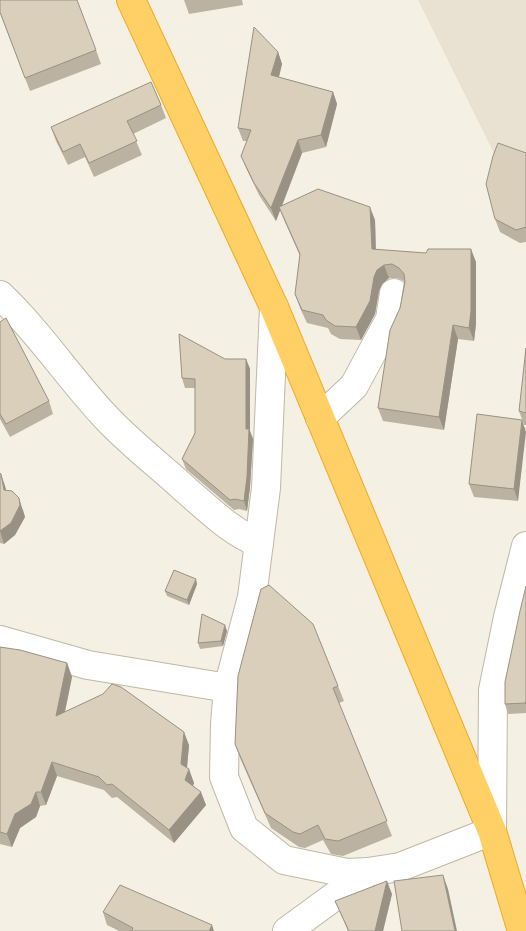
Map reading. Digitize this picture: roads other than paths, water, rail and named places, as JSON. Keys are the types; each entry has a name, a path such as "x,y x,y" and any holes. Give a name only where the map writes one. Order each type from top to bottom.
{"highway":[{"path":"131,0 274,307 492,831 522,931"}],"street":[{"path":"320,418 354,386 390,319 394,293"},
{"path":"0,295 110,421 230,527 259,543"},
{"path":"274,307 266,488 252,597 228,688 225,724 224,777 244,828 284,860 346,873 400,867 492,831 493,690 508,617 526,546"},
{"path":"0,640 88,665 228,688"},
{"path":"287,931 368,872"}]}
